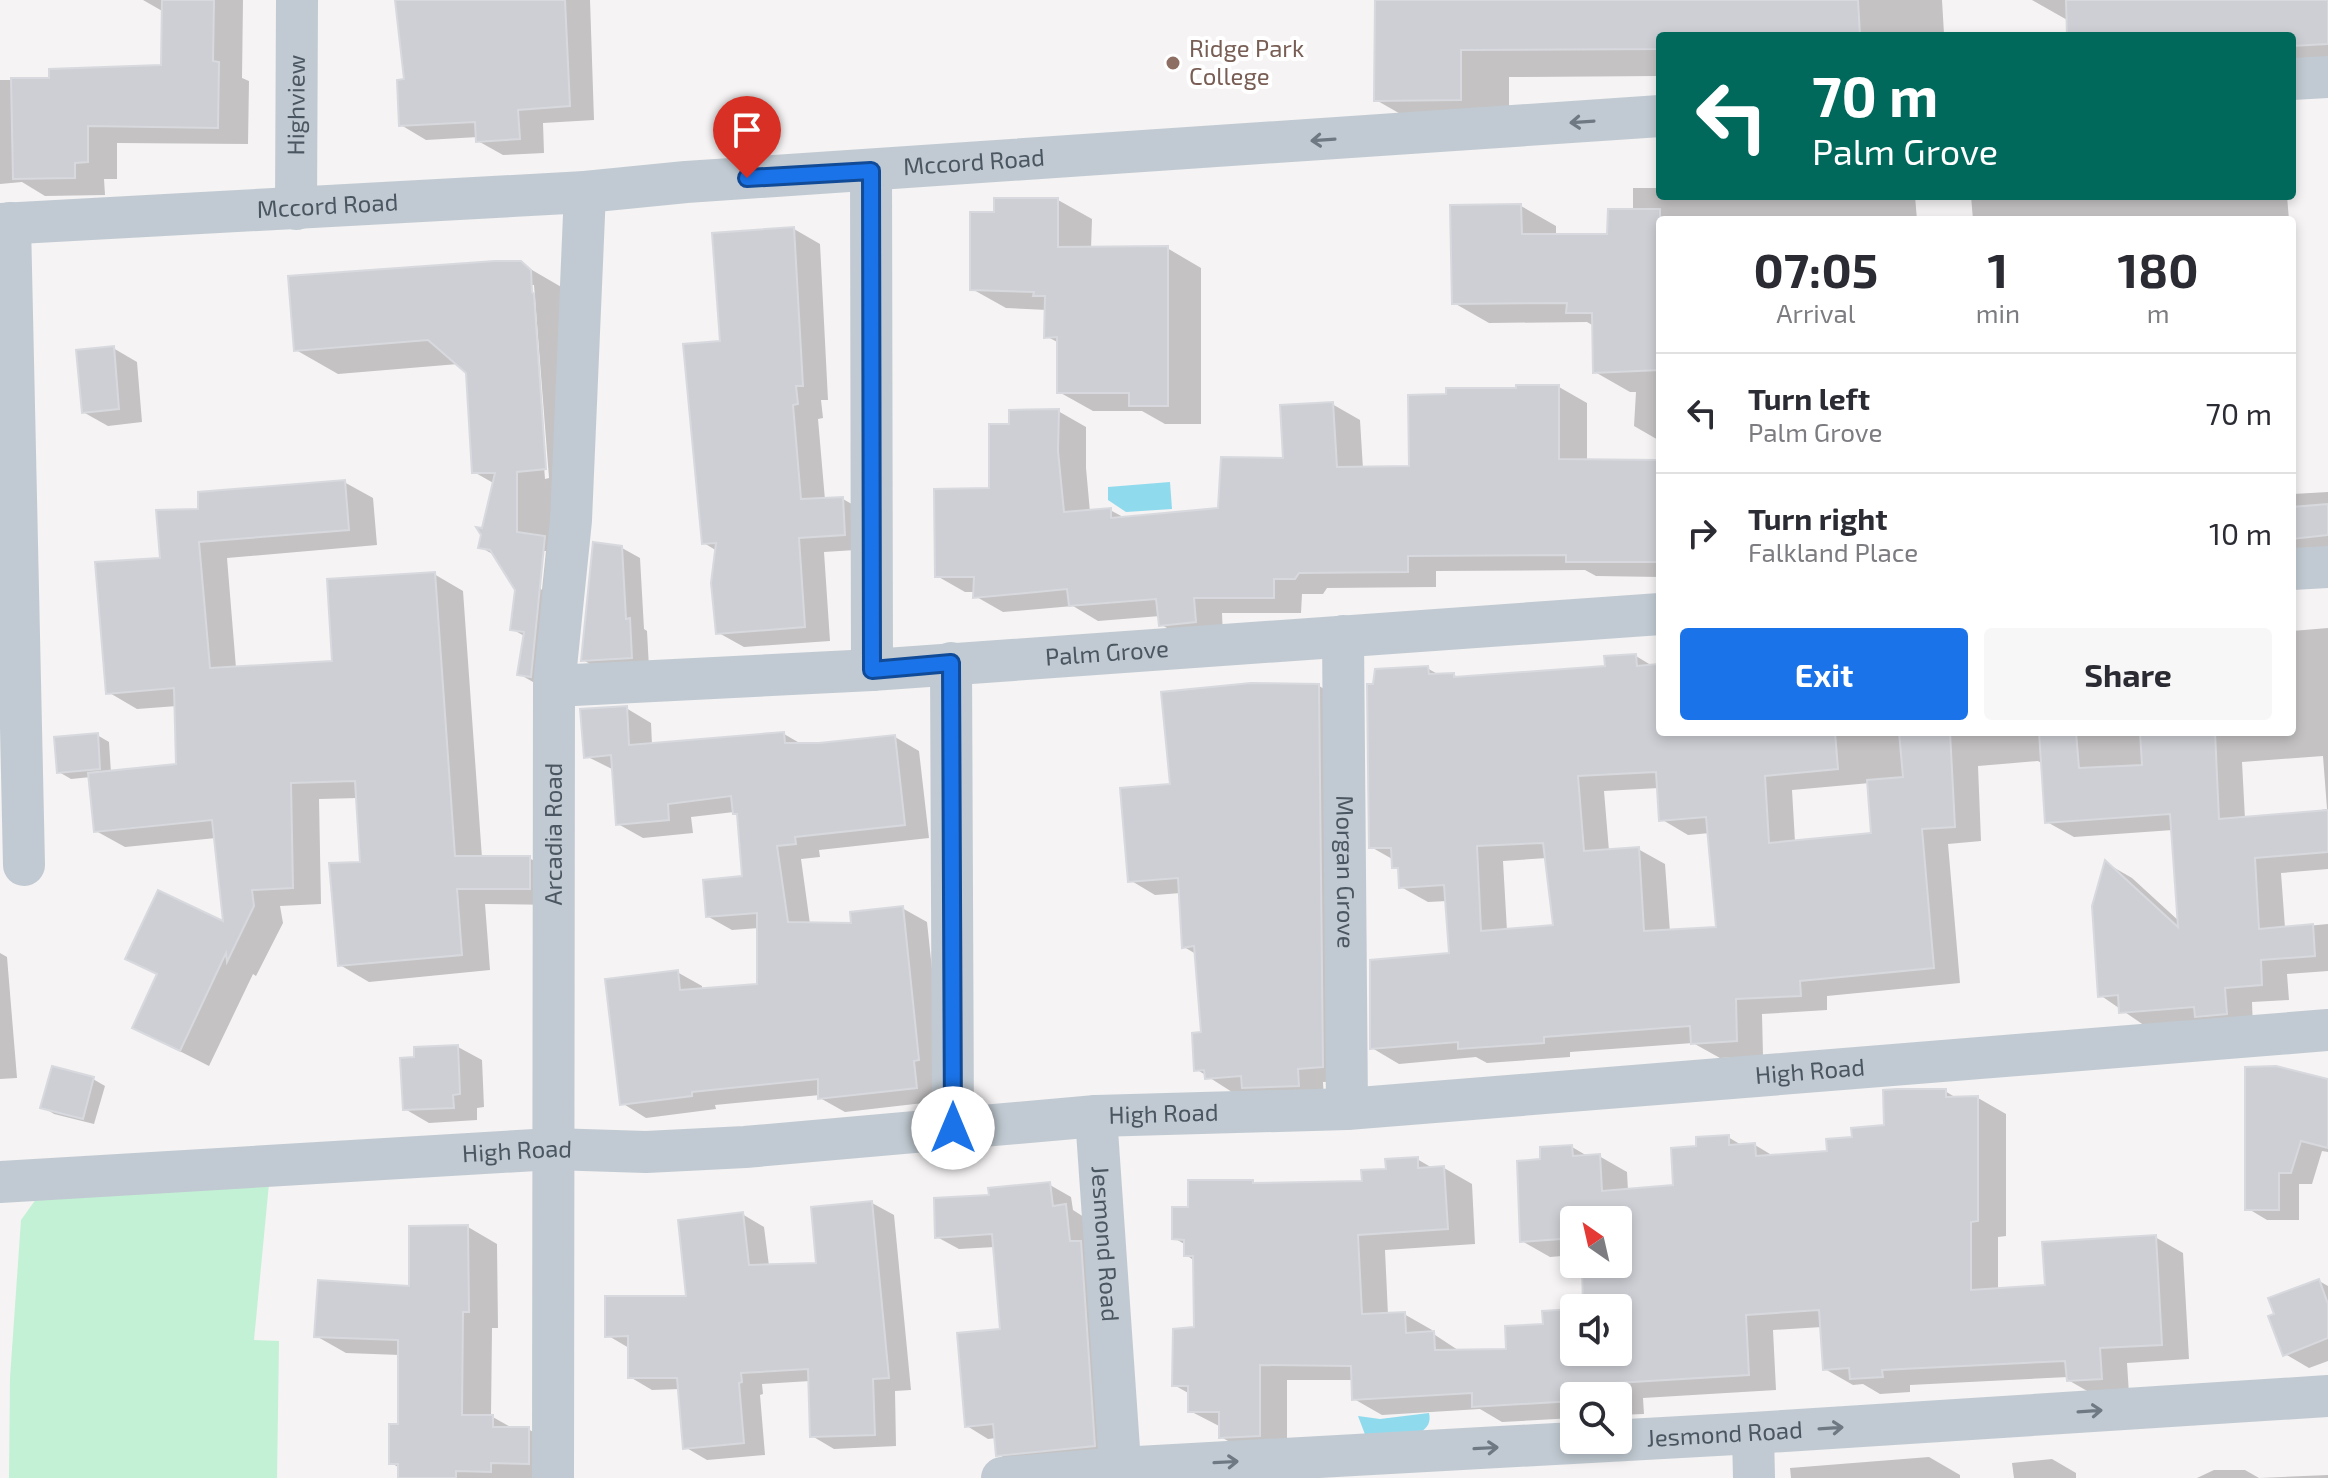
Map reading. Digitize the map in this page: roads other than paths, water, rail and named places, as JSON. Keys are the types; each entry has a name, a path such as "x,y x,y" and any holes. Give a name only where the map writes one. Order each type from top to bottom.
{"street":[{"name":"Highview","path":"296,209 297,0"},
{"path":"2296,79 2328,77"},
{"name":"Mccord Road","path":"5,223 585,192 686,182 1656,116"},
{"path":"871,171 872,670"},
{"name":"Arcadia Road","path":"553,1478 554,686 571,520 585,192"},
{"path":"5,223 24,865"},
{"path":"2296,569 2328,567"},
{"name":"Palm Grove","path":"554,686 872,670 1656,614"},
{"name":"Morgan Grove","path":"1343,636 1347,1109"},
{"path":"951,663 953,1128"},
{"name":"High Road","path":"0,1182 552,1149 646,1152 745,1147 1096,1116 1347,1109 2328,1030"},
{"name":"Jesmond Road","path":"1096,1116 1120,1473 2328,1396"},
{"path":"1753,1433 1754,1478"},
{"path":"1002,1478 1120,1473"}],"water":[{"path":"1170,482 1172,509 1126,512 1108,500 1108,487"},
{"path":"1429,1413 1428,1424 1420,1433 1366,1437 1358,1416 1380,1419"}],"place":[{"name":"Ridge Park College","path":"1173,63"}]}
